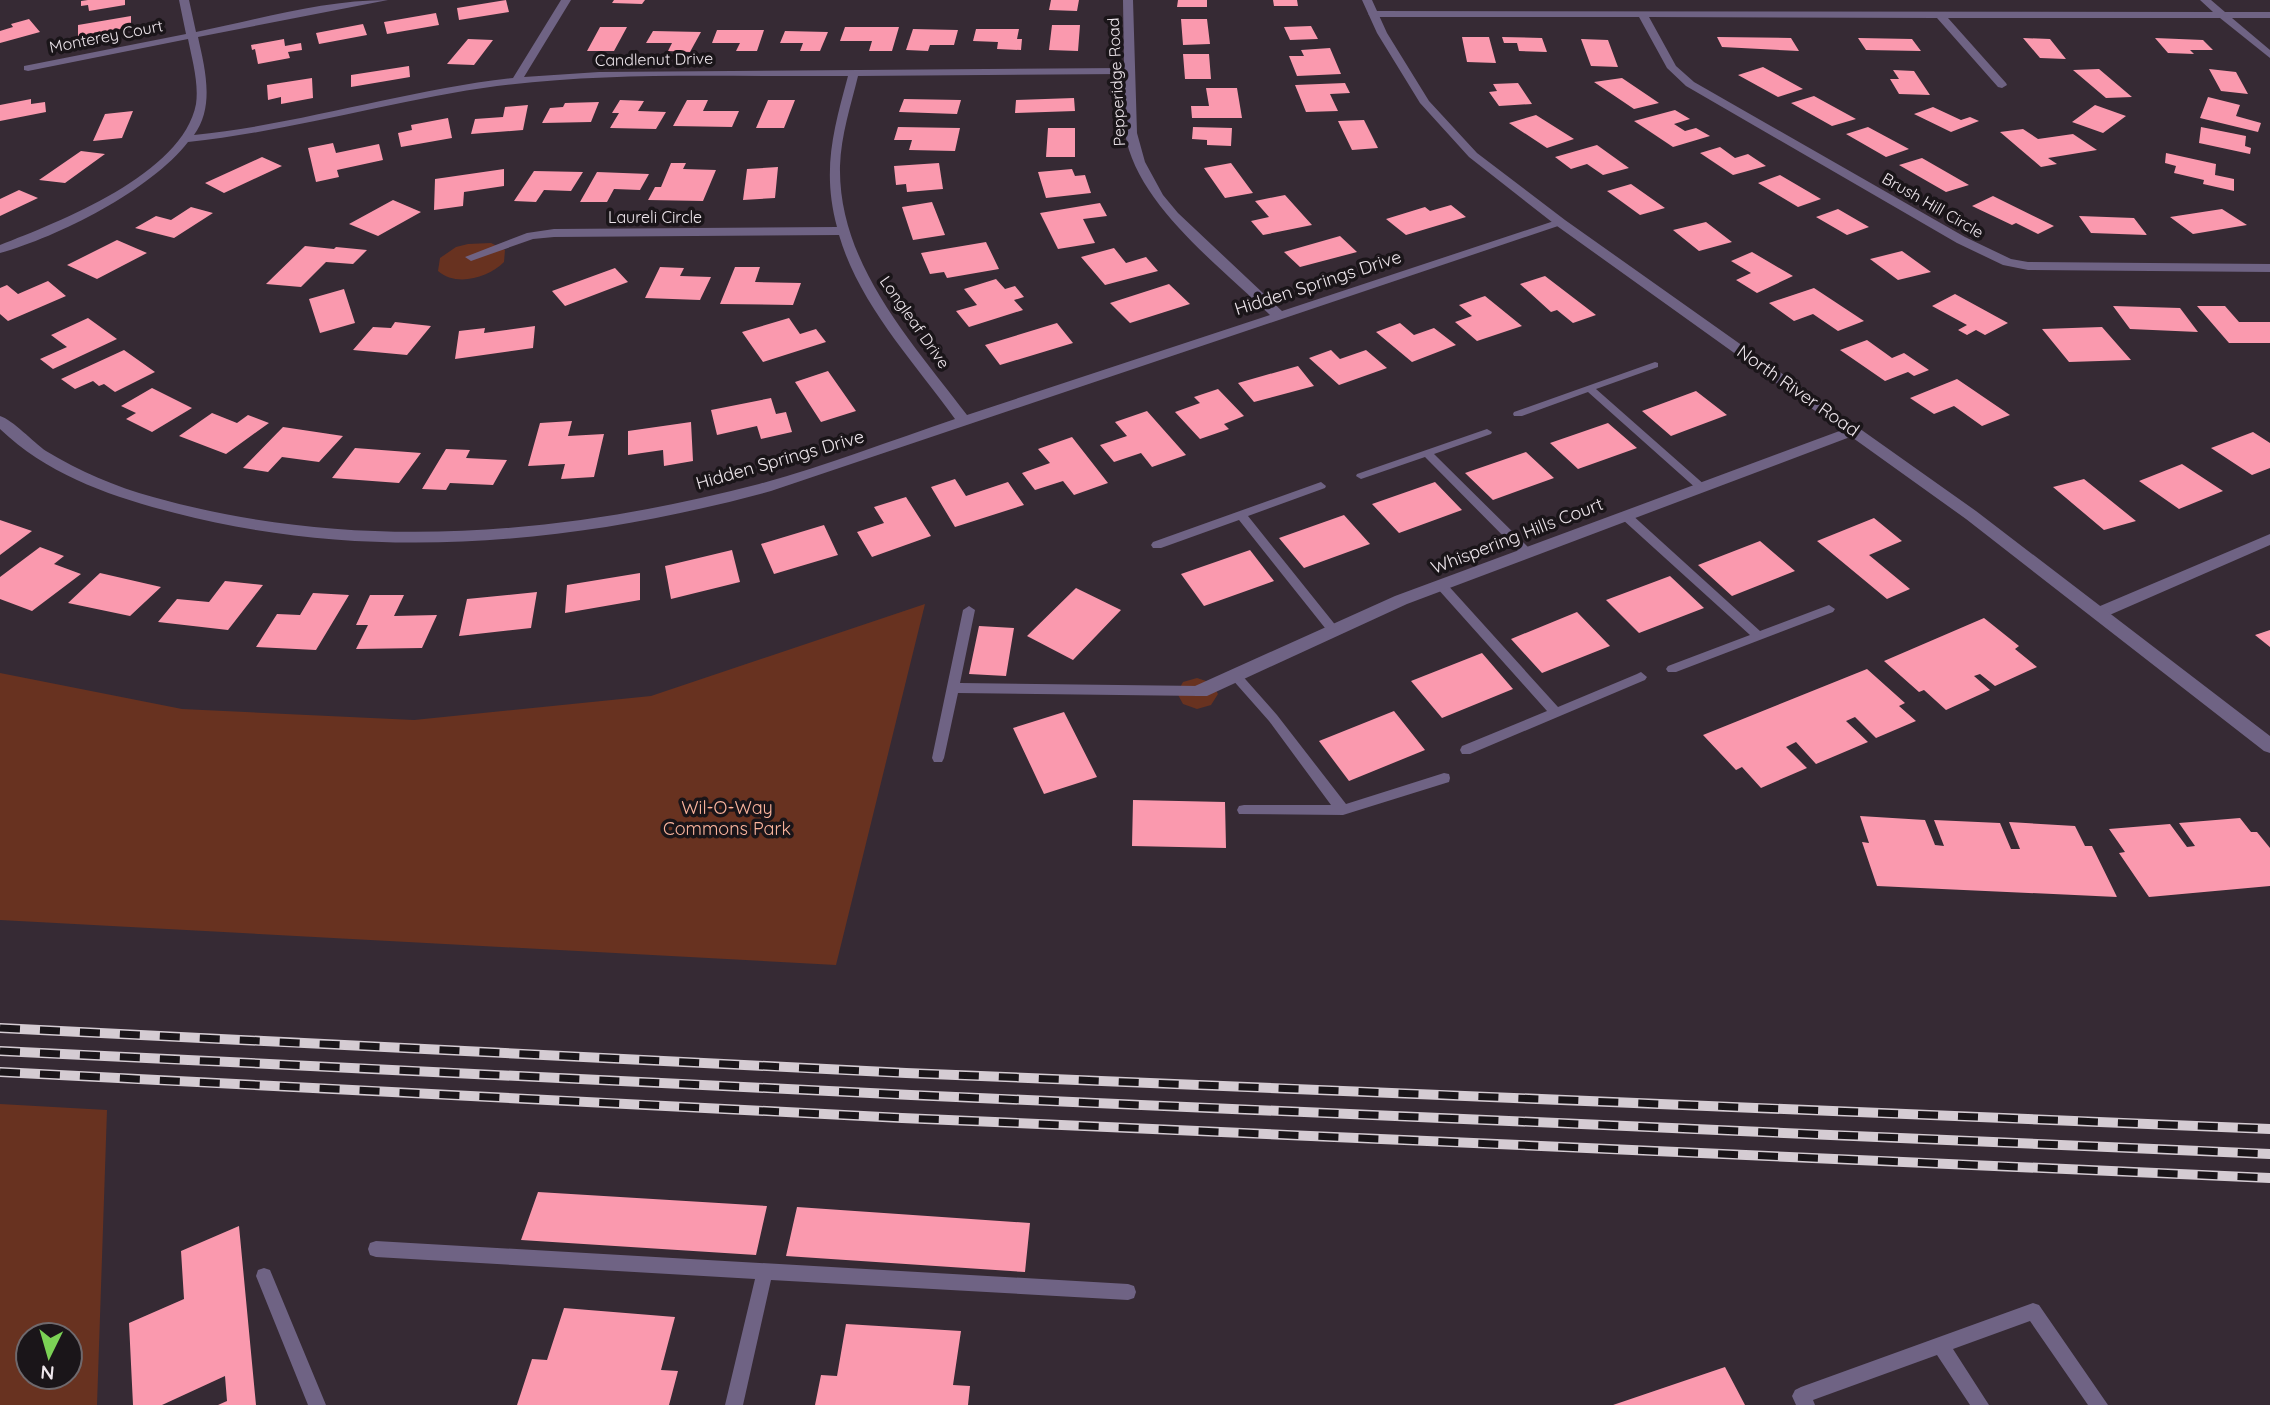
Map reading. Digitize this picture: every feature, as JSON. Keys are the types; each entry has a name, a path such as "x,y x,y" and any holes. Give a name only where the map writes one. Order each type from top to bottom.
{"street":[{"path":"0,249 109,200 161,163 194,126 202,103 184,0"},
{"name":"Monterey Court","path":"28,68 383,0"},
{"path":"517,80 566,0"},
{"name":"Pepperidge Road","path":"1128,0 1131,133 1136,155 1147,180 1174,216 1279,316"},
{"name":"North River Road","path":"1367,0 1425,103 1456,140 1506,183 1971,515 2270,746"},
{"path":"2205,0 2270,55"},
{"path":"1373,14 2270,15"},
{"name":"Brush Hill Circle","path":"1642,14 1672,68 1690,84 1961,240 2007,262 2028,266 2270,268"},
{"path":"1940,15 2002,85"},
{"name":"Candlenut Drive","path":"184,139 248,133 442,92 517,80 599,75 1130,71"},
{"name":"Longleaf Drive","path":"854,73 837,139 834,166 837,204 844,231 862,275 875,298 965,422"},
{"name":"Hidden Springs Drive","path":"0,421 44,456 94,482 165,506 237,523 313,534 369,537 452,537 552,529 647,515 766,487 1561,223"},
{"name":"Laureli Circle","path":"471,257 531,236 554,233 844,231"},
{"path":"2028,266 2030,282"},
{"name":"Whispering Hills Court","path":"1201,691 1333,629 1441,585 1853,431"},
{"path":"2099,613 2270,539"}],"lane":[{"path":"1518,414 1655,365"},
{"path":"1590,389 1702,488"},
{"path":"1361,476 1487,432"},
{"path":"1427,453 1527,553"},
{"path":"1157,545 1321,486"},
{"path":"1241,515 1333,629"},
{"path":"1626,516 1759,636"},
{"path":"1441,585 1556,713"},
{"path":"1672,669 1829,609"},
{"path":"938,758 969,610"},
{"path":"1235,675 1273,718 1343,810"},
{"path":"1466,750 1641,677"},
{"path":"953,688 1201,691"},
{"path":"1244,810 1343,810 1444,778"},
{"path":"376,1249 1128,1292"},
{"path":"734,1405 765,1271"},
{"path":"264,1276 317,1405"},
{"path":"1806,1405 1801,1396 2033,1311 2099,1405"},
{"path":"1941,1345 1980,1405"}],"green space":[{"path":"491,243 505,250 504,262 497,268 481,276 463,279 454,279 438,271 440,258 456,247"},
{"name":"Wil-O-Way Commons Park","path":"925,604 836,965 0,920 0,673 182,709 414,720 651,696"},
{"path":"1197,678 1212,683 1218,694 1211,705 1197,709 1183,704 1177,693 1183,682"},
{"path":"0,1104 107,1110 97,1405 0,1405"}],"building":[{"path":"125,0 125,5 89,11 88,5 81,6 81,1"},
{"path":"506,0 509,12 459,20 457,8"},
{"path":"614,0 645,0 642,4 612,3"},
{"path":"1051,0 1079,0 1077,11 1049,10"},
{"path":"1178,0 1207,0 1207,7 1177,7"},
{"path":"1273,0 1297,0 1298,6 1274,6"},
{"path":"436,13 439,25 387,34 384,22"},
{"path":"131,16 131,27 78,37 78,25"},
{"path":"29,19 40,32 0,43 0,31 13,27 11,24"},
{"path":"1181,19 1207,19 1210,44 1183,45"},
{"path":"363,24 367,35 319,44 316,33"},
{"path":"1052,25 1080,25 1078,51 1049,50"},
{"path":"1311,26 1318,39 1290,40 1284,27"},
{"path":"600,27 627,27 614,51 587,51"},
{"path":"845,27 899,27 892,51 869,51 872,41 840,41"},
{"path":"913,29 958,30 954,45 930,45 928,51 906,50"},
{"path":"976,29 1019,29 1017,39 1022,39 1021,50 997,49 998,42 973,41"},
{"path":"717,30 764,30 757,51 736,51 740,43 712,43"},
{"path":"653,31 701,32 690,52 668,51 672,43 646,43"},
{"path":"785,31 828,32 820,51 800,51 803,43 780,43"},
{"path":"1462,37 1489,37 1496,63 1467,62"},
{"path":"1502,37 1542,38 1547,52 1519,51 1517,43 1504,43"},
{"path":"1717,37 1791,38 1799,51 1722,47"},
{"path":"1858,38 1912,39 1921,51 1866,50"},
{"path":"2023,38 2050,39 2066,59 2040,58"},
{"path":"2155,38 2203,40 2213,50 2190,50 2194,54 2168,53"},
{"path":"284,39 285,46 301,43 302,50 288,52 290,58 258,64 255,49 252,50 251,45"},
{"path":"468,39 493,40 474,65 447,64"},
{"path":"1581,39 1608,40 1618,67 1591,66"},
{"path":"1330,48 1341,74 1297,76 1289,56 1304,56 1301,50"},
{"path":"1183,54 1209,54 1211,79 1185,79"},
{"path":"409,66 410,77 351,87 351,75"},
{"path":"1763,67 1803,89 1778,97 1738,75"},
{"path":"2099,69 2132,97 2106,98 2073,70"},
{"path":"2209,69 2236,72 2248,94 2221,91"},
{"path":"1893,70 1914,71 1930,95 1899,94 1890,79 1899,79"},
{"path":"312,78 313,98 281,104 281,97 268,100 267,85"},
{"path":"1622,78 1659,103 1634,109 1594,82"},
{"path":"1345,83 1350,93 1330,94 1338,111 1306,112 1295,85"},
{"path":"1518,83 1532,104 1499,106 1489,92 1497,91 1493,84"},
{"path":"1206,88 1237,88 1242,118 1192,118 1191,106 1209,106"},
{"path":"1814,96 1856,119 1832,126 1791,103"},
{"path":"2208,97 2240,105 2236,116 2261,123 2258,132 2200,118"},
{"path":"1074,98 1075,111 1015,113 1016,100"},
{"path":"31,99 31,104 45,102 46,112 0,121 0,105"},
{"path":"904,99 961,100 957,114 899,112"},
{"path":"620,100 644,101 638,111 666,112 656,129 610,128 619,113 612,113"},
{"path":"687,100 708,100 703,111 739,111 732,127 673,126"},
{"path":"768,100 795,100 784,128 756,128"},
{"path":"599,102 591,122 542,123 550,108 563,107 565,103"},
{"path":"528,105 523,130 471,134 475,119 503,117 505,107"},
{"path":"2095,105 2126,116 2103,133 2072,122"},
{"path":"1933,107 1961,120 1970,117 1979,121 1951,132 1914,114"},
{"path":"1675,110 1690,119 1674,124 1685,131 1696,128 1710,136 1673,147 1634,121"},
{"path":"133,111 122,138 93,141 105,114"},
{"path":"1536,115 1574,139 1547,148 1509,123"},
{"path":"448,118 452,138 401,147 398,133 412,130 411,125"},
{"path":"1364,120 1378,148 1352,150 1338,121"},
{"path":"898,127 960,128 955,151 909,150 912,140 894,140"},
{"path":"1193,127 1232,128 1231,146 1207,145 1207,140 1192,139"},
{"path":"1868,127 1909,149 1886,157 1846,134"},
{"path":"2201,127 2246,136 2245,146 2251,148 2250,154 2199,143"},
{"path":"1048,128 1075,128 1075,157 1046,157"},
{"path":"2023,129 2038,139 2073,134 2097,150 2048,158 2057,164 2041,167 2000,132"},
{"path":"333,143 336,153 379,144 383,160 337,170 339,177 316,182 308,148"},
{"path":"1597,145 1629,168 1603,175 1587,164 1571,169 1555,157"},
{"path":"1720,147 1735,158 1748,154 1766,166 1733,175 1700,153"},
{"path":"81,151 105,154 65,183 39,180"},
{"path":"2166,153 2216,164 2215,175 2234,179 2234,191 2203,184 2204,180 2174,173 2176,166 2165,163"},
{"path":"262,157 282,166 224,193 205,183"},
{"path":"1922,158 1969,185 1946,192 1899,165"},
{"path":"671,163 686,163 683,169 716,170 703,201 648,200 655,187 661,187"},
{"path":"939,163 943,189 907,192 906,184 896,185 894,166"},
{"path":"1231,163 1253,193 1225,198 1204,168"},
{"path":"778,167 775,198 743,200 747,169"},
{"path":"504,169 504,186 464,192 463,206 434,210 435,179"},
{"path":"1072,169 1075,176 1085,175 1091,193 1046,198 1038,172"},
{"path":"534,171 583,172 571,191 544,190 536,202 514,201"},
{"path":"597,172 649,174 640,190 614,189 607,202 580,202"},
{"path":"1780,175 1821,199 1798,207 1758,183"},
{"path":"1631,184 1665,208 1640,215 1607,191"},
{"path":"19,190 38,198 0,216 0,199"},
{"path":"1285,195 1312,225 1263,235 1251,221 1269,217 1255,201"},
{"path":"1993,196 2054,226 2038,234 1972,206"},
{"path":"393,200 421,212 378,236 349,224"},
{"path":"932,202 945,235 913,240 902,207"},
{"path":"1100,203 1107,216 1083,219 1095,243 1058,249 1040,213"},
{"path":"1451,205 1466,217 1406,235 1386,219 1425,207 1430,211"},
{"path":"191,207 213,213 174,238 135,228 156,216 171,220"},
{"path":"1838,209 1869,227 1847,235 1816,217"},
{"path":"2222,209 2247,225 2193,234 2170,217"},
{"path":"2079,216 2134,218 2147,235 2091,233"},
{"path":"1706,222 1732,242 1699,251 1673,230"},
{"path":"1340,236 1357,252 1300,267 1284,252"},
{"path":"117,240 147,253 97,279 67,265"},
{"path":"986,242 999,269 947,278 944,272 930,274 921,253"},
{"path":"305,246 367,250 353,264 326,262 301,287 266,284"},
{"path":"1114,248 1126,263 1146,257 1158,271 1105,285 1081,257"},
{"path":"1902,251 1931,272 1898,280 1870,259"},
{"path":"1752,252 1793,276 1757,293 1736,280 1751,273 1731,261"},
{"path":"660,267 684,268 680,276 711,277 700,300 645,298"},
{"path":"735,267 760,267 755,282 801,283 793,305 720,304"},
{"path":"615,268 628,282 565,306 552,291"},
{"path":"1545,276 1596,315 1573,323 1557,310 1551,312 1520,284"},
{"path":"996,279 1005,289 1015,286 1024,297 1014,300 1023,310 969,327 956,311 977,305 964,289"},
{"path":"48,281 66,296 8,321 0,314 0,288 7,285 18,294"},
{"path":"1169,284 1190,304 1130,323 1110,303"},
{"path":"1814,288 1864,321 1838,331 1813,314 1794,321 1769,303"},
{"path":"344,289 355,323 320,333 309,299"},
{"path":"1955,294 2008,323 1985,335 1976,330 1967,335 1958,330 1967,325 1932,306"},
{"path":"1485,296 1522,326 1477,341 1455,322 1472,316 1459,305"},
{"path":"2113,306 2180,308 2198,332 2130,329"},
{"path":"2197,306 2225,306 2239,322 2270,322 2270,343 2229,343"},
{"path":"88,318 117,339 53,369 40,359 67,347 51,335"},
{"path":"789,318 800,334 816,329 826,342 763,362 742,332"},
{"path":"395,322 431,326 407,355 353,350 373,327 391,328"},
{"path":"1057,323 1073,343 1000,365 985,345"},
{"path":"1400,323 1414,335 1434,328 1456,345 1412,362 1376,332"},
{"path":"535,326 533,348 455,359 459,331 485,328 484,333"},
{"path":"2102,327 2131,360 2069,362 2042,329"},
{"path":"1867,340 1892,358 1904,353 1929,370 1914,376 1908,372 1885,381 1840,350"},
{"path":"124,350 155,372 115,392 104,384 99,386 93,381 75,389 61,379"},
{"path":"1331,350 1340,359 1366,350 1387,368 1339,385 1309,358"},
{"path":"1298,366 1314,386 1254,402 1238,383"},
{"path":"828,371 856,411 821,422 795,382"},
{"path":"1957,379 2010,415 1982,426 1954,406 1934,414 1910,398"},
{"path":"152,388 192,408 152,432 126,419 136,413 121,406"},
{"path":"1218,389 1244,416 1224,424 1229,429 1200,439 1175,412 1200,403 1194,397"},
{"path":"1696,391 1727,415 1671,436 1642,411"},
{"path":"771,398 776,414 786,412 792,432 761,439 757,426 717,435 711,410"},
{"path":"1147,411 1186,455 1152,467 1141,453 1114,462 1100,445 1127,436 1115,422"},
{"path":"212,413 237,423 248,415 269,423 226,454 179,436"},
{"path":"572,421 568,436 604,434 594,477 561,479 565,464 528,466 540,423"},
{"path":"691,422 693,461 664,466 663,450 628,455 628,431"},
{"path":"1608,423 1637,448 1578,469 1550,443"},
{"path":"283,427 343,436 319,462 282,457 268,472 243,468"},
{"path":"2253,432 2270,443 2270,468 2252,475 2211,448"},
{"path":"1072,437 1108,483 1074,495 1063,481 1035,490 1022,473 1050,463 1038,449"},
{"path":"355,448 421,453 399,483 332,478"},
{"path":"446,449 470,450 466,458 507,460 493,485 450,483 446,490 422,489"},
{"path":"1526,452 1554,478 1493,500 1465,473"},
{"path":"2182,464 2223,491 2179,509 2139,481"},
{"path":"955,479 966,496 1008,482 1024,505 955,527 931,487"},
{"path":"2084,479 2136,521 2104,530 2053,487"},
{"path":"1435,482 1462,510 1399,533 1372,504"},
{"path":"906,497 931,536 872,557 857,532 884,523 874,507"},
{"path":"1344,515 1370,544 1304,568 1279,538"},
{"path":"1874,518 1902,541 1869,555 1910,589 1887,599 1817,541"},
{"path":"0,520 32,531 0,555"},
{"path":"824,525 838,555 774,574 761,544"},
{"path":"1760,541 1795,571 1732,596 1698,565"},
{"path":"40,547 64,556 54,564 81,574 32,611 0,599 0,577"},
{"path":"732,550 740,582 671,599 665,566"},
{"path":"1250,550 1274,581 1204,606 1181,574"},
{"path":"100,573 161,587 130,616 68,603"},
{"path":"640,573 640,600 565,613 567,585"},
{"path":"1670,576 1704,608 1639,633 1606,600"},
{"path":"225,581 263,585 228,630 158,622 177,599 209,602"},
{"path":"1076,588 1121,610 1073,660 1027,636"},
{"path":"537,592 531,628 459,636 467,599"},
{"path":"313,593 349,595 316,650 256,647 277,614 300,615"},
{"path":"370,595 404,595 394,616 437,615 422,648 356,649 368,625 356,625"},
{"path":"1577,612 1610,646 1542,673 1511,639"},
{"path":"1984,618 2019,646 2015,649 2037,667 1995,686 1980,674 1974,676 1990,690 1946,710 1924,690 1919,692 1884,661"},
{"path":"979,626 1014,628 1006,676 969,674"},
{"path":"2270,630 2270,647 2255,635"},
{"path":"1482,653 1513,689 1442,718 1411,681"},
{"path":"1867,669 1905,703 1899,706 1916,721 1876,738 1855,717 1846,721 1868,742 1816,764 1796,742 1786,747 1807,768 1761,788 1742,767 1736,770 1703,735"},
{"path":"1394,711 1425,750 1349,781 1319,741"},
{"path":"1064,712 1097,777 1044,794 1013,728"},
{"path":"1133,800 1225,802 1226,848 1132,846"},
{"path":"1860,816 1925,820 1935,845 1944,846 1934,820 2000,823 2011,849 2020,849 2009,822 2075,826 2085,846 2092,846 2117,897 1877,886 1862,842 1869,843"},
{"path":"2240,818 2251,832 2257,832 2270,848 2270,886 2149,897 2119,853 2125,852 2109,829 2170,824 2187,847 2195,846 2179,823"},
{"path":"538,1192 767,1206 756,1255 521,1240"},
{"path":"797,1207 1030,1223 1025,1272 786,1256"},
{"path":"239,1226 256,1405 218,1405 227,1401 225,1376 162,1405 133,1405 129,1323 184,1299 181,1251"},
{"path":"564,1308 675,1317 661,1370 678,1371 669,1405 517,1405 532,1359 547,1360"},
{"path":"846,1324 961,1331 953,1385 970,1386 968,1405 815,1405 821,1375 837,1376"},
{"path":"1725,1367 1745,1405 1613,1405"}],"railway":[{"path":"0,1028 906,1073 2270,1129"},
{"path":"0,1051 911,1095 2270,1154"},
{"path":"0,1072 902,1118 2270,1178"}]}
